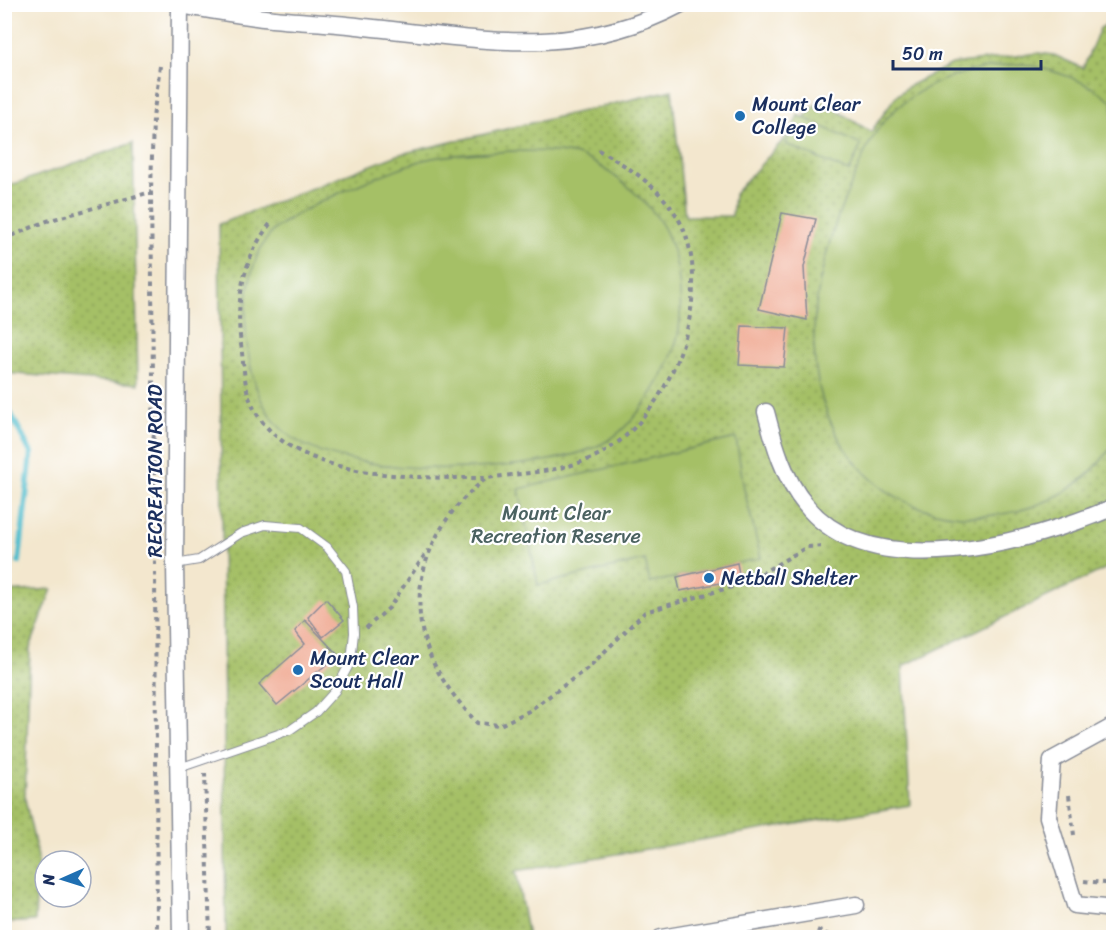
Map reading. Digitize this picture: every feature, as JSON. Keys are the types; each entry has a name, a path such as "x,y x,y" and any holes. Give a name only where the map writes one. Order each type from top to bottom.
{"street":[{"path":"180,5 258,17 519,44 566,41 647,23 681,4"},
{"name":"RECREATION ROAD","path":"180,5 175,564 181,938"},
{"path":"766,412 784,466 805,505 833,530 868,546 903,550 988,546 1043,534 1113,507"},
{"path":"1113,726 1052,760 1048,817 1075,905 1113,909"},
{"path":"661,938 856,905"}],"lane":[{"path":"175,564 199,560 241,533 265,525 301,528 327,547 346,571 353,607 351,661 335,691 316,712 290,730 179,768"}],"path":[{"path":"153,118 151,192 157,938"},
{"path":"270,224 259,238 248,260 239,328 248,395 263,422 286,444 313,459 412,476 487,478 562,467 599,455 621,440 661,394 675,370 686,340 691,305 691,264 685,233 671,208 657,191 621,162 598,150"},
{"path":"4,239 47,221 151,192"},
{"path":"364,630 389,608 446,519 475,487 487,478"},
{"path":"431,544 420,595 423,637 442,681 477,723 500,726 529,711 589,667 645,612 745,583 807,548 827,546"},
{"path":"205,760 210,938"},
{"path":"1068,784 1074,841"},
{"path":"1078,880 1113,884"},
{"path":"851,938 865,933"}],"green space":[{"name":"Mount Clear Recreation Reserve","path":"1113,21 1113,565 903,666 910,805 516,871 528,937 226,937 219,224 400,154 672,90 685,216 732,216 734,194 820,100 871,132 895,97 909,86 952,64 1038,53 1054,55 1083,68 1100,28"},
{"path":"1023,64 1071,77 1113,102 1113,444 1102,459 1077,484 1046,501 1029,508 994,515 956,515 922,508 891,494 865,473 844,447 828,417 818,383 814,346 816,305 824,261 837,218 872,139 888,117 917,93 950,77 986,68"},
{"path":"798,115 861,145 849,172 786,144"},
{"path":"133,143 138,384 5,373 5,187"},
{"path":"512,151 564,153 590,160 638,196 651,209 666,232 679,280 679,329 676,343 662,375 631,421 607,441 579,453 540,462 496,467 447,468 399,466 355,460 317,450 280,428 260,398 246,337 248,289 256,258 271,233 322,201 417,162 452,155"},
{"path":"736,438 744,489 761,558 650,583 645,560 538,585 519,489"},
{"path":"52,589 30,648 25,799 36,849 33,849 35,921 5,923 5,592"}],"building":[{"path":"782,213 816,219 804,267 807,320 759,309"},
{"path":"742,326 788,328 784,367 739,365"},
{"name":"Netball Shelter","path":"737,563 740,579 680,591 677,577"},
{"path":"326,599 344,620 323,637 308,617"},
{"name":"Mount Clear Scout Hall","path":"305,620 338,655 277,705 259,684 305,644 295,631"}],"waterway":[{"path":"4,401 31,453 19,562"}],"place":[{"name":"Mount Clear College","path":"740,116"},
{"name":"Netball Shelter","path":"709,578"},
{"name":"Mount Clear Scout Hall","path":"298,670"}]}
